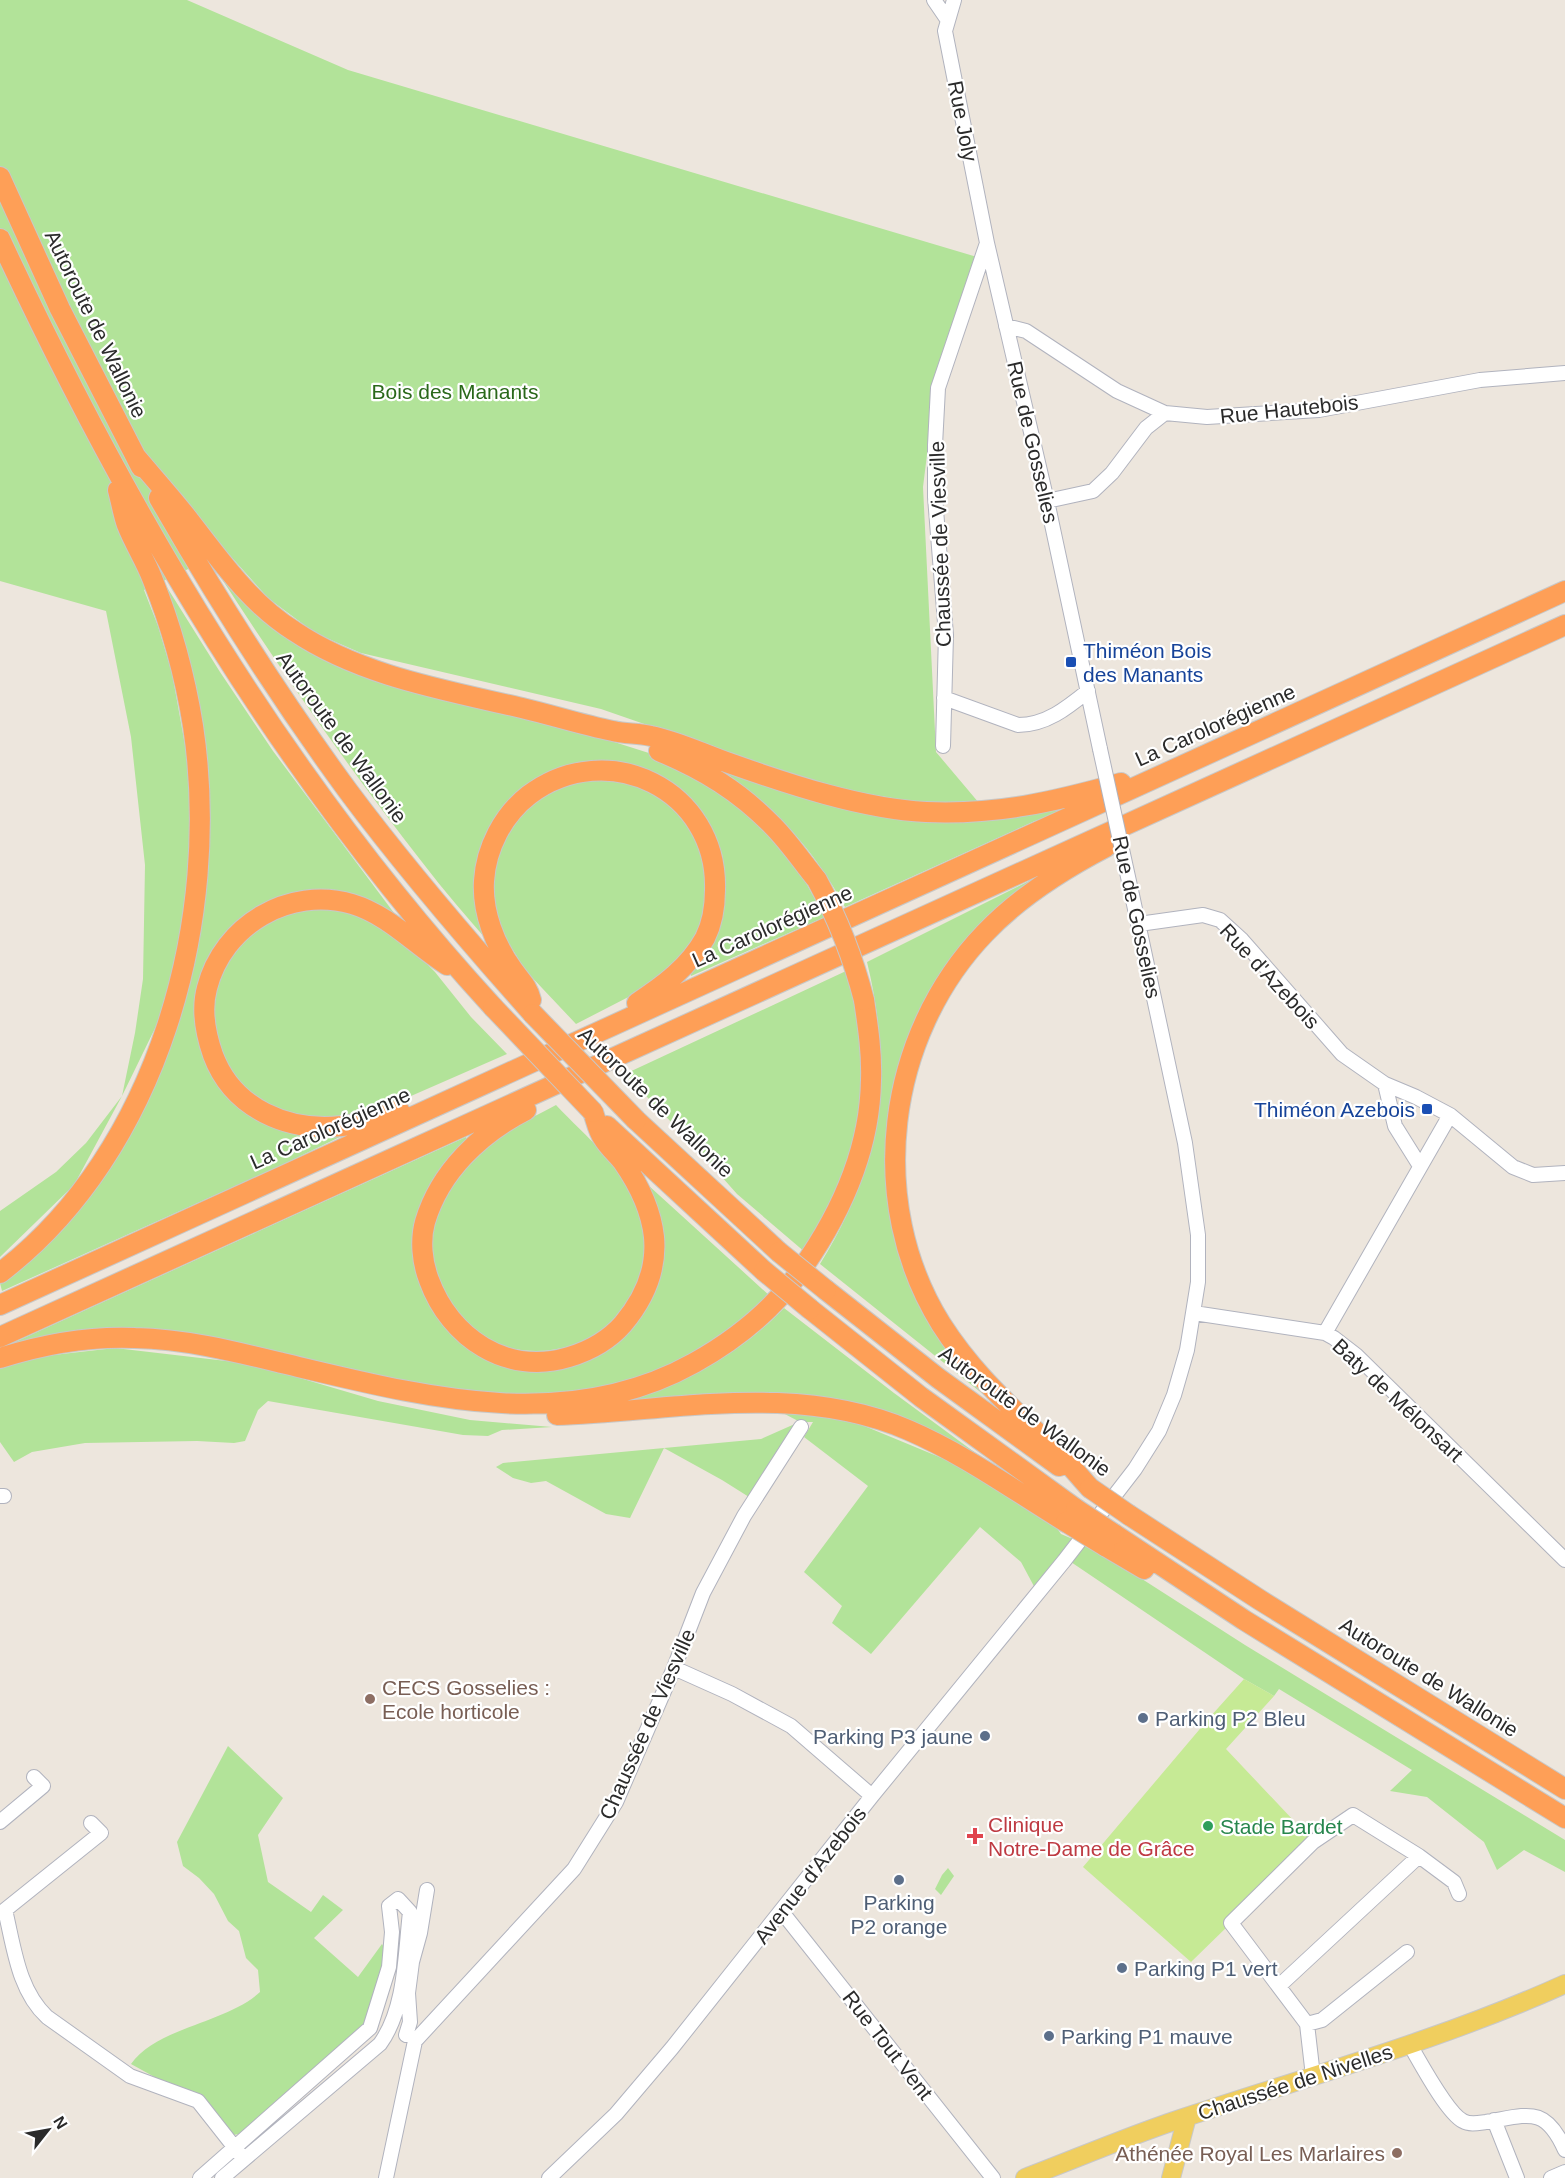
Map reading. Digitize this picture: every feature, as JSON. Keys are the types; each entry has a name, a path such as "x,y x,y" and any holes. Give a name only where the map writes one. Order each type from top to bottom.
{"highway":[{"name":"Autoroute de Wallonie","path":"0,177 60,309 135,457 231,620 321,754 420,883 523,993 533,1014 636,1120 779,1252 938,1378 1129,1515 1260,1600 1565,1789"},
{"path":"0,239 37,319 111,464 210,633 267,721 328,807 401,900 493,1007 593,1112 639,1188 650,1212 654,1239 653,1265 648,1286 634,1311 617,1331 579,1354 558,1360 540,1362 502,1356 468,1338 449,1319 434,1295 425,1269 423,1246 425,1223 445,1180 476,1143 544,1101 583,1072"},
{"path":"135,457 184,514 211,550 262,607 292,631 328,652 374,670 434,687 613,731 652,736 763,775 841,798 922,812 1012,809 1063,800 1123,782 1165,766 1202,757"},
{"path":"0,1273 23,1256 70,1206 108,1153 140,1093 166,1031 184,972 195,902 200,834 199,788 193,726 176,650 152,578 126,523 111,464"},
{"name":"La Carolorégienne","path":"0,1305 1565,591"},
{"path":"0,1337 1565,625"},
{"path":"0,1358 52,1344 95,1338 148,1339 193,1343 402,1390 476,1403 533,1405 570,1402 610,1396 647,1385 682,1369 737,1336 786,1291 823,1239 842,1204 855,1169 866,1125 871,1082 870,1040 864,1000 846,940 817,880 775,828 738,794 696,767 613,731"},
{"path":"523,993 493,933 486,909 484,881 494,842 511,812 537,790 551,782 566,775 598,770 620,771 640,777 676,797 690,811 700,827 709,844 714,864 715,901 705,938 689,961 668,983 590,1035"},
{"path":"1090,1488 1052,1446 984,1382 940,1323 910,1255 895,1182 895,1147 900,1100 915,1044 927,1015 951,975 985,933 1009,910 1054,877 1116,842 1132,823"},
{"path":"454,1098 344,1126 322,1128 275,1119 256,1109 239,1096 223,1076 209,1045 204,1005 207,987 221,955 245,927 263,913 291,902 334,900 353,904 378,915 467,978"},
{"path":"607,1134 810,1309 1071,1515"},
{"path":"476,1403 495,1413 533,1416 603,1414 695,1405 767,1402 820,1405 861,1414 908,1430 1071,1515 1110,1540 1147,1571 1175,1575 1565,1818"}],"main road":[{"name":"Chaussée de Nivelles","path":"1025,2178 1179,2119 1410,2045 1520,2004 1565,1984"},
{"path":"1171,2178 1179,2119"}],"street":[{"path":"934,0 947,19"},
{"name":"Rue Joly","path":"954,0 945,31 987,243"},
{"name":"Rue de Gosselies","path":"987,243 1047,501 1139,924 1188,1163 1198,1235 1198,1282 1194,1313 1187,1350 1174,1395 1158,1431 1135,1469 1062,1563"},
{"name":"Chaussée de Viesville","path":"943,746 946,635 935,496 934,445 938,388 987,243"},
{"name":"Rue Hautebois","path":"1006,326 1026,331 1117,391 1165,413 1208,417 1320,410 1480,380 1565,373"},
{"path":"1047,501 1093,491 1112,473 1146,429 1165,413"},
{"path":"944,698 1018,725 1029,725 1047,719 1067,708 1088,691"},
{"name":"Rue d'Azebois","path":"1139,924 1203,915 1220,920 1242,940 1342,1054 1384,1084 1416,1097 1450,1115 1513,1167 1533,1175 1565,1173"},
{"path":"1384,1084 1395,1126 1420,1166"},
{"path":"1325,1333 1450,1115"},
{"name":"Baty de Mélonsart","path":"1194,1313 1325,1333 1334,1338 1356,1355 1565,1560"},
{"name":"Chaussée de Viesville","path":"411,2038 574,1869 616,1802 674,1668 703,1593 744,1516 801,1427"},
{"name":"Avenue d'Azebois","path":"549,2178 616,2114 782,1912 872,1796 1062,1563"},
{"path":"674,1668 732,1694 791,1726 872,1796"},
{"path":"0,1822 43,1786 34,1777"},
{"path":"1313,2076 1307,2024 1232,1923 1313,1842 1353,1815 1419,1856 1454,1882 1459,1894"},
{"path":"91,1823 100,1833 3,1908 23,1981 37,2008 130,2076 198,2101 240,2154"},
{"path":"1279,1986 1419,1856"},
{"path":"386,2178 411,2038 408,1994 412,1962 420,1933 427,1890"},
{"path":"200,2178 240,2154 380,2044 389,2032 401,1986 410,1912 398,1899 389,1906 392,1932 389,1967 370,2028 240,2154 222,2178"},
{"name":"Rue Tout Vent","path":"782,1912 993,2178"},
{"path":"1307,2024 1322,2020 1407,1952"},
{"path":"370,2028 411,2038"},
{"path":"1410,2045 1456,2115 1463,2121 1473,2124 1530,2115 1544,2119 1563,2141"},
{"path":"1494,2120 1517,2178"},
{"path":"1551,2178 1565,2172"}],"green space":[{"name":"Bois des Manants","path":"0,0 187,0 348,70 977,257 936,382 923,487 936,752 979,803 915,802 851,791 797,777 601,709 361,653 315,633 268,598 226,551 163,581 273,751 400,921 374,904 253,912 200,996 230,1094 350,1132 2,1291 0,1283 29,1258 87,1193 196,947 204,903 206,858 159,582 144,590 172,673 187,756 190,803 189,861 183,932 160,1018 122,1096 143,979 145,865 131,737 106,611 0,581"},
{"path":"220,576 294,640 652,754 732,799 792,858 825,917 691,976 690,972 724,901 725,872 722,854 714,834 701,812 681,791 601,763 495,823 492,946 439,883 343,757"},
{"path":"712,763 877,809 1101,794 1068,810 1035,821 845,907 818,863 788,827 753,794"},
{"path":"597,777 624,780 650,789 683,814 707,860 704,918 688,953 642,990 576,1024 526,971 506,939 496,913 492,887 495,864 513,822 549,790"},
{"path":"1033,879 1035,883 981,930 899,1079 909,1267 1008,1414 820,1264 841,1228 857,1192 869,1155 876,1118 880,1081 880,1042 867,962"},
{"path":"292,909 347,910 381,925 412,949 435,972 471,1017 507,1054 395,1103 355,1116 323,1120 272,1110 237,1085 215,1046 212,993 220,968 250,930"},
{"path":"846,971 861,1020 863,1043 859,1122 848,1167 806,1253 737,1194 625,1074"},
{"path":"122,1096 74,1185 0,1257 0,1211 56,1172 86,1143"},
{"path":"556,1105 613,1164 632,1191 641,1210 644,1224 645,1242 642,1268 634,1292 621,1312 604,1328 583,1341 560,1348 535,1351 509,1348 481,1336 453,1307 433,1268 431,1243 433,1229 449,1189 475,1155 503,1133"},
{"path":"466,1137 469,1143 452,1162 418,1261 481,1351 590,1354 654,1282 637,1175 771,1297 696,1355 630,1383 562,1397 450,1392 229,1342 16,1344 15,1342"},
{"path":"784,1308 1015,1482 880,1413 615,1406 662,1389 706,1368 747,1341"},
{"path":"115,1348 252,1364 378,1401 470,1420 552,1427 502,1430 488,1436 463,1435 268,1401 258,1410 245,1441 234,1443 197,1441 85,1443 32,1452 14,1462 0,1442 0,1369 27,1358"},
{"path":"781,1412 845,1418 978,1473 1048,1515 1061,1534 1075,1540 1036,1590 1021,1562 980,1527 871,1654 832,1623 842,1606 804,1572 868,1486 804,1437 813,1422 800,1422"},
{"path":"797,1423 749,1497 664,1448 761,1439"},
{"path":"664,1448 630,1518 606,1514 546,1481 531,1483 513,1478 496,1467 503,1463"},
{"path":"1083,1545 1103,1554 1245,1645 1565,1840 1565,1872 1524,1850 1497,1870 1484,1842 1427,1797 1390,1791 1412,1770 1279,1689 1274,1696 1244,1679 1068,1560"},
{"name":"Stade Bardet","path":"1244,1679 1274,1696 1226,1749 1311,1839 1191,1962 1083,1867"},
{"path":"228,1746 283,1798 258,1835 268,1882 311,1912 323,1895 343,1910 314,1938 358,1977 382,1944 390,1958 372,2024 243,2133 229,2136 198,2101 131,2064 157,2042 230,2011 260,1992 258,1970 246,1958 239,1931 228,1921 214,1894 199,1878 183,1866 177,1842"},
{"path":"948,1868 954,1876 941,1895 935,1889"}],"place":[{"name":"Thiméon Bois des Manants","path":"1071,662"},
{"name":"Thiméon Azebois","path":"1427,1109"},
{"name":"CECS Gosselies : Ecole horticole","path":"370,1699"},
{"name":"Parking P2 Bleu","path":"1143,1718"},
{"name":"Parking P3 jaune","path":"985,1736"},
{"name":"Stade Bardet","path":"1208,1826"},
{"name":"Clinique Notre-Dame de Grâce","path":"975,1836"},
{"name":"Parking P2 orange","path":"899,1880"},
{"name":"Parking P1 vert","path":"1122,1968"},
{"name":"Parking P1 mauve","path":"1049,2036"},
{"name":"Athénée Royal Les Marlaires","path":"1397,2153"}]}
